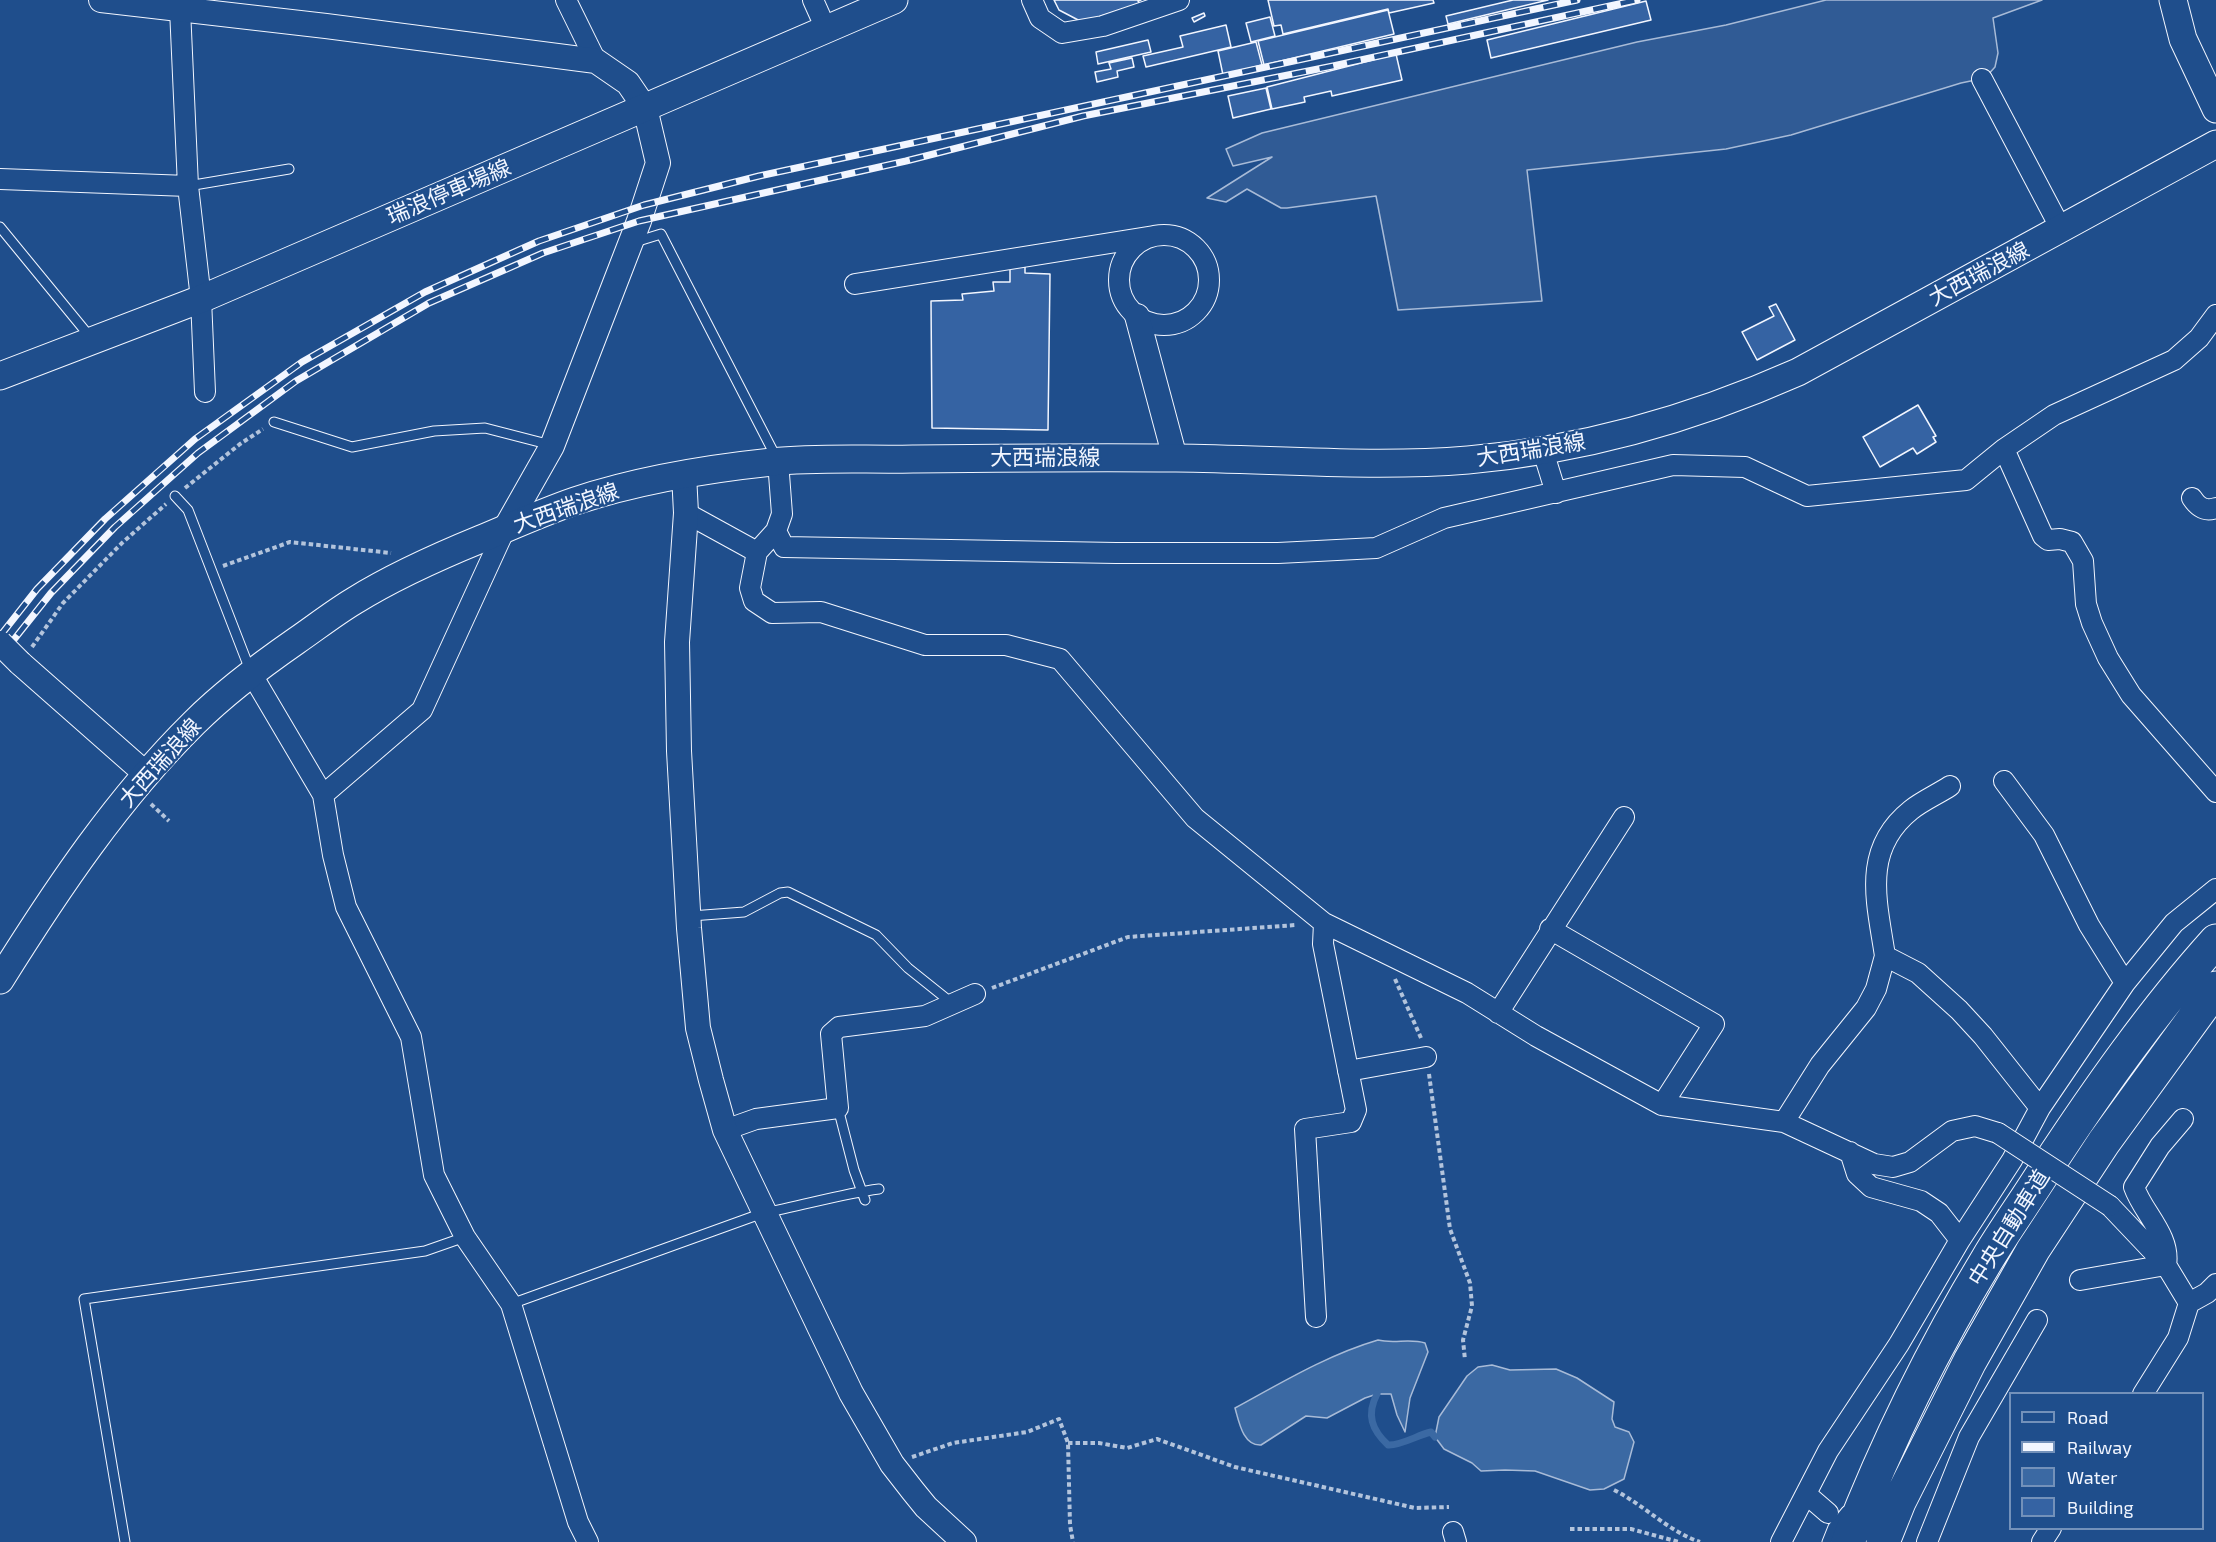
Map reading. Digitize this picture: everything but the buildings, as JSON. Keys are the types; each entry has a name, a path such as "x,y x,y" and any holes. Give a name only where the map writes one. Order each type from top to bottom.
{"highway":[{"name":"中央自動車道","path":"1848,1542 1912,1397 1989,1257 2092,1099 2196,963 2216,941"},
{"name":"中央自動車道","path":"1889,1534 1970,1361 2033,1250 2104,1142 2216,988"}],"main road":[{"name":"瑞浪停車場線","path":"0,376 201,299 894,0"},
{"path":"2172,0 2183,39 2216,109"},
{"name":"大西瑞浪線","path":"0,980 89,846 146,787 195,721 251,673 353,601 393,578 436,557 575,501 647,481 778,461 1176,458 1382,462 1465,460 1543,451 1612,437 1738,399 1798,372 2216,144"}],"street":[{"path":"101,0 165,5 596,61 628,83 645,108 658,163 630,243 552,446 506,529 422,710 323,795"},
{"path":"566,0 596,61"},
{"path":"813,0 826,29"},
{"path":"1032,0 1040,18 1062,33 1103,26 1179,0"},
{"path":"165,5 201,299 205,392"},
{"path":"1982,79 2061,229"},
{"path":"0,179 188,186"},
{"path":"855,284 1154,236 1168,235 1182,239 1195,247 1204,259 1209,273 1208,288 1203,303 1193,314 1180,322 1165,325 1150,323 1137,316 1127,306 1120,293 1119,278 1122,264 1129,251 1140,242 1154,236"},
{"path":"776,531 784,547 1116,553 1278,553 1376,548 1444,518 1672,465 1745,467 1807,496 1966,480 2004,449 2054,415 2174,360 2199,338 2216,315"},
{"path":"1137,316 1176,458"},
{"path":"2004,449 2043,536 2048,540 2060,539 2072,542 2083,561 2086,604 2108,658 2131,695 2216,792"},
{"path":"1543,451 1556,493"},
{"path":"778,461 782,514 776,531 757,552 750,588 754,602 772,613 821,612 925,645 1006,645 1060,659 1195,818 1324,923 1467,993 1498,1013 1662,1105 1784,1122 1874,1164 1893,1167 1910,1162 1952,1131 1975,1126 1998,1133 2110,1206 2166,1265 2189,1303"},
{"path":"684,474 686,513 677,642 679,751 688,916 698,1029 725,1130 851,1393 892,1464 926,1507 964,1542"},
{"path":"2192,498 2204,509 2216,508"},
{"path":"686,513 757,552"},
{"path":"0,643 146,787"},
{"path":"251,673 323,795 333,855 346,908 411,1037 434,1175 465,1237 511,1304 578,1522 588,1542"},
{"path":"2004,781 2044,835 2089,925 2125,983"},
{"path":"1784,1122 1820,1065 1866,1008 1876,989 1885,956 1874,884 1881,850 1892,829 1912,810 1950,786"},
{"path":"1498,1013 1624,817"},
{"path":"1781,1542 1828,1450 1899,1344 1960,1240 2012,1160 2040,1108 2125,983 2174,923 2216,889"},
{"path":"1316,1317 1305,1129 1351,1122 1356,1110 1323,944 1324,923"},
{"path":"1550,929 1714,1024 1662,1105"},
{"path":"1885,956 1918,973 1959,1010 1983,1036 2040,1108"},
{"path":"725,1130 756,1119 838,1108 831,1034 839,1027 925,1016 975,994"},
{"path":"1348,1071 1426,1057"},
{"path":"2166,1265 2168,1256 2158,1229 2137,1197 2134,1187 2160,1146 2183,1119"},
{"path":"1850,1152 1857,1174 1870,1187 1921,1201 1939,1213 1960,1240"},
{"path":"2079,1280 2166,1265"},
{"path":"2144,1392 2178,1338 2189,1303 2208,1293 2216,1284"},
{"path":"1927,1542 1969,1437 2037,1320"},
{"path":"1806,1494 1828,1513"}],"lane":[{"path":"188,186 288,169"},
{"path":"0,227 92,340"},
{"path":"630,243 661,234 778,461"},
{"path":"274,422 352,447 434,430 485,428 552,446"},
{"path":"175,496 188,510 251,673"},
{"path":"688,916 744,912 780,893 788,892 876,935 908,968 953,1004"},
{"path":"838,1108 863,1196"},
{"path":"511,1304 763,1213 863,1196 879,1189"},
{"path":"125,1542 84,1299 425,1251 465,1237"},
{"path":"1827,1542 1833,1527 1876,1476"}],"path":[{"path":"20,663 63,603 122,543 175,496 240,444 274,422"},
{"path":"212,571 290,542 391,553"},
{"path":"146,787 169,820"},
{"path":"975,994 1128,937 1324,923"},
{"path":"1392,957 1396,982 1421,1038 1426,1057 1450,1229 1470,1283 1472,1306 1463,1340 1465,1360"},
{"path":"892,1464 954,1443 1027,1432 1059,1419 1068,1443 1070,1525 1073,1542"},
{"path":"1068,1443 1099,1443 1127,1448 1157,1439 1235,1467 1415,1508 1449,1507"},
{"path":"1614,1490 1633,1500 1669,1527 1700,1542"},
{"path":"1570,1529 1631,1529 1679,1542"},
{"path":"1685,1542 1691,1539"}],"shaded area":[{"path":"1826,0 2042,0 1993,18 1998,53 1995,67 1985,78 1961,83 1791,135 1726,149 1527,170 1542,301 1398,310 1376,196 1287,208 1281,208 1247,189 1226,202 1207,198 1272,157 1233,166 1226,149 1262,133 1637,42 1726,25"}],"water":[{"path":"1378,1340 1425,1343 1428,1352 1410,1398 1405,1432 1391,1394 1377,1394 1327,1418 1306,1416 1261,1445 1250,1442 1246,1437 1235,1408 1322,1362"},
{"path":"1492,1365 1510,1370 1556,1369 1577,1378 1614,1402 1612,1419 1615,1427 1629,1432 1634,1442 1624,1479 1604,1489 1590,1490 1535,1471 1481,1471 1472,1463 1444,1449 1435,1437 1439,1417 1467,1376 1478,1367"}],"waterway":[{"path":"1377,1394 1372,1409 1372,1422 1378,1434 1388,1445 1398,1444 1431,1432 1435,1437"}],"railway":[{"path":"0,636 37,589 105,519 195,439 302,362 425,292 539,241 644,205 759,176 1577,0"},
{"path":"0,657 51,593 115,527 198,453 296,381 429,303 543,253 639,221 906,161 1083,116 1333,66 1637,0"}]}
